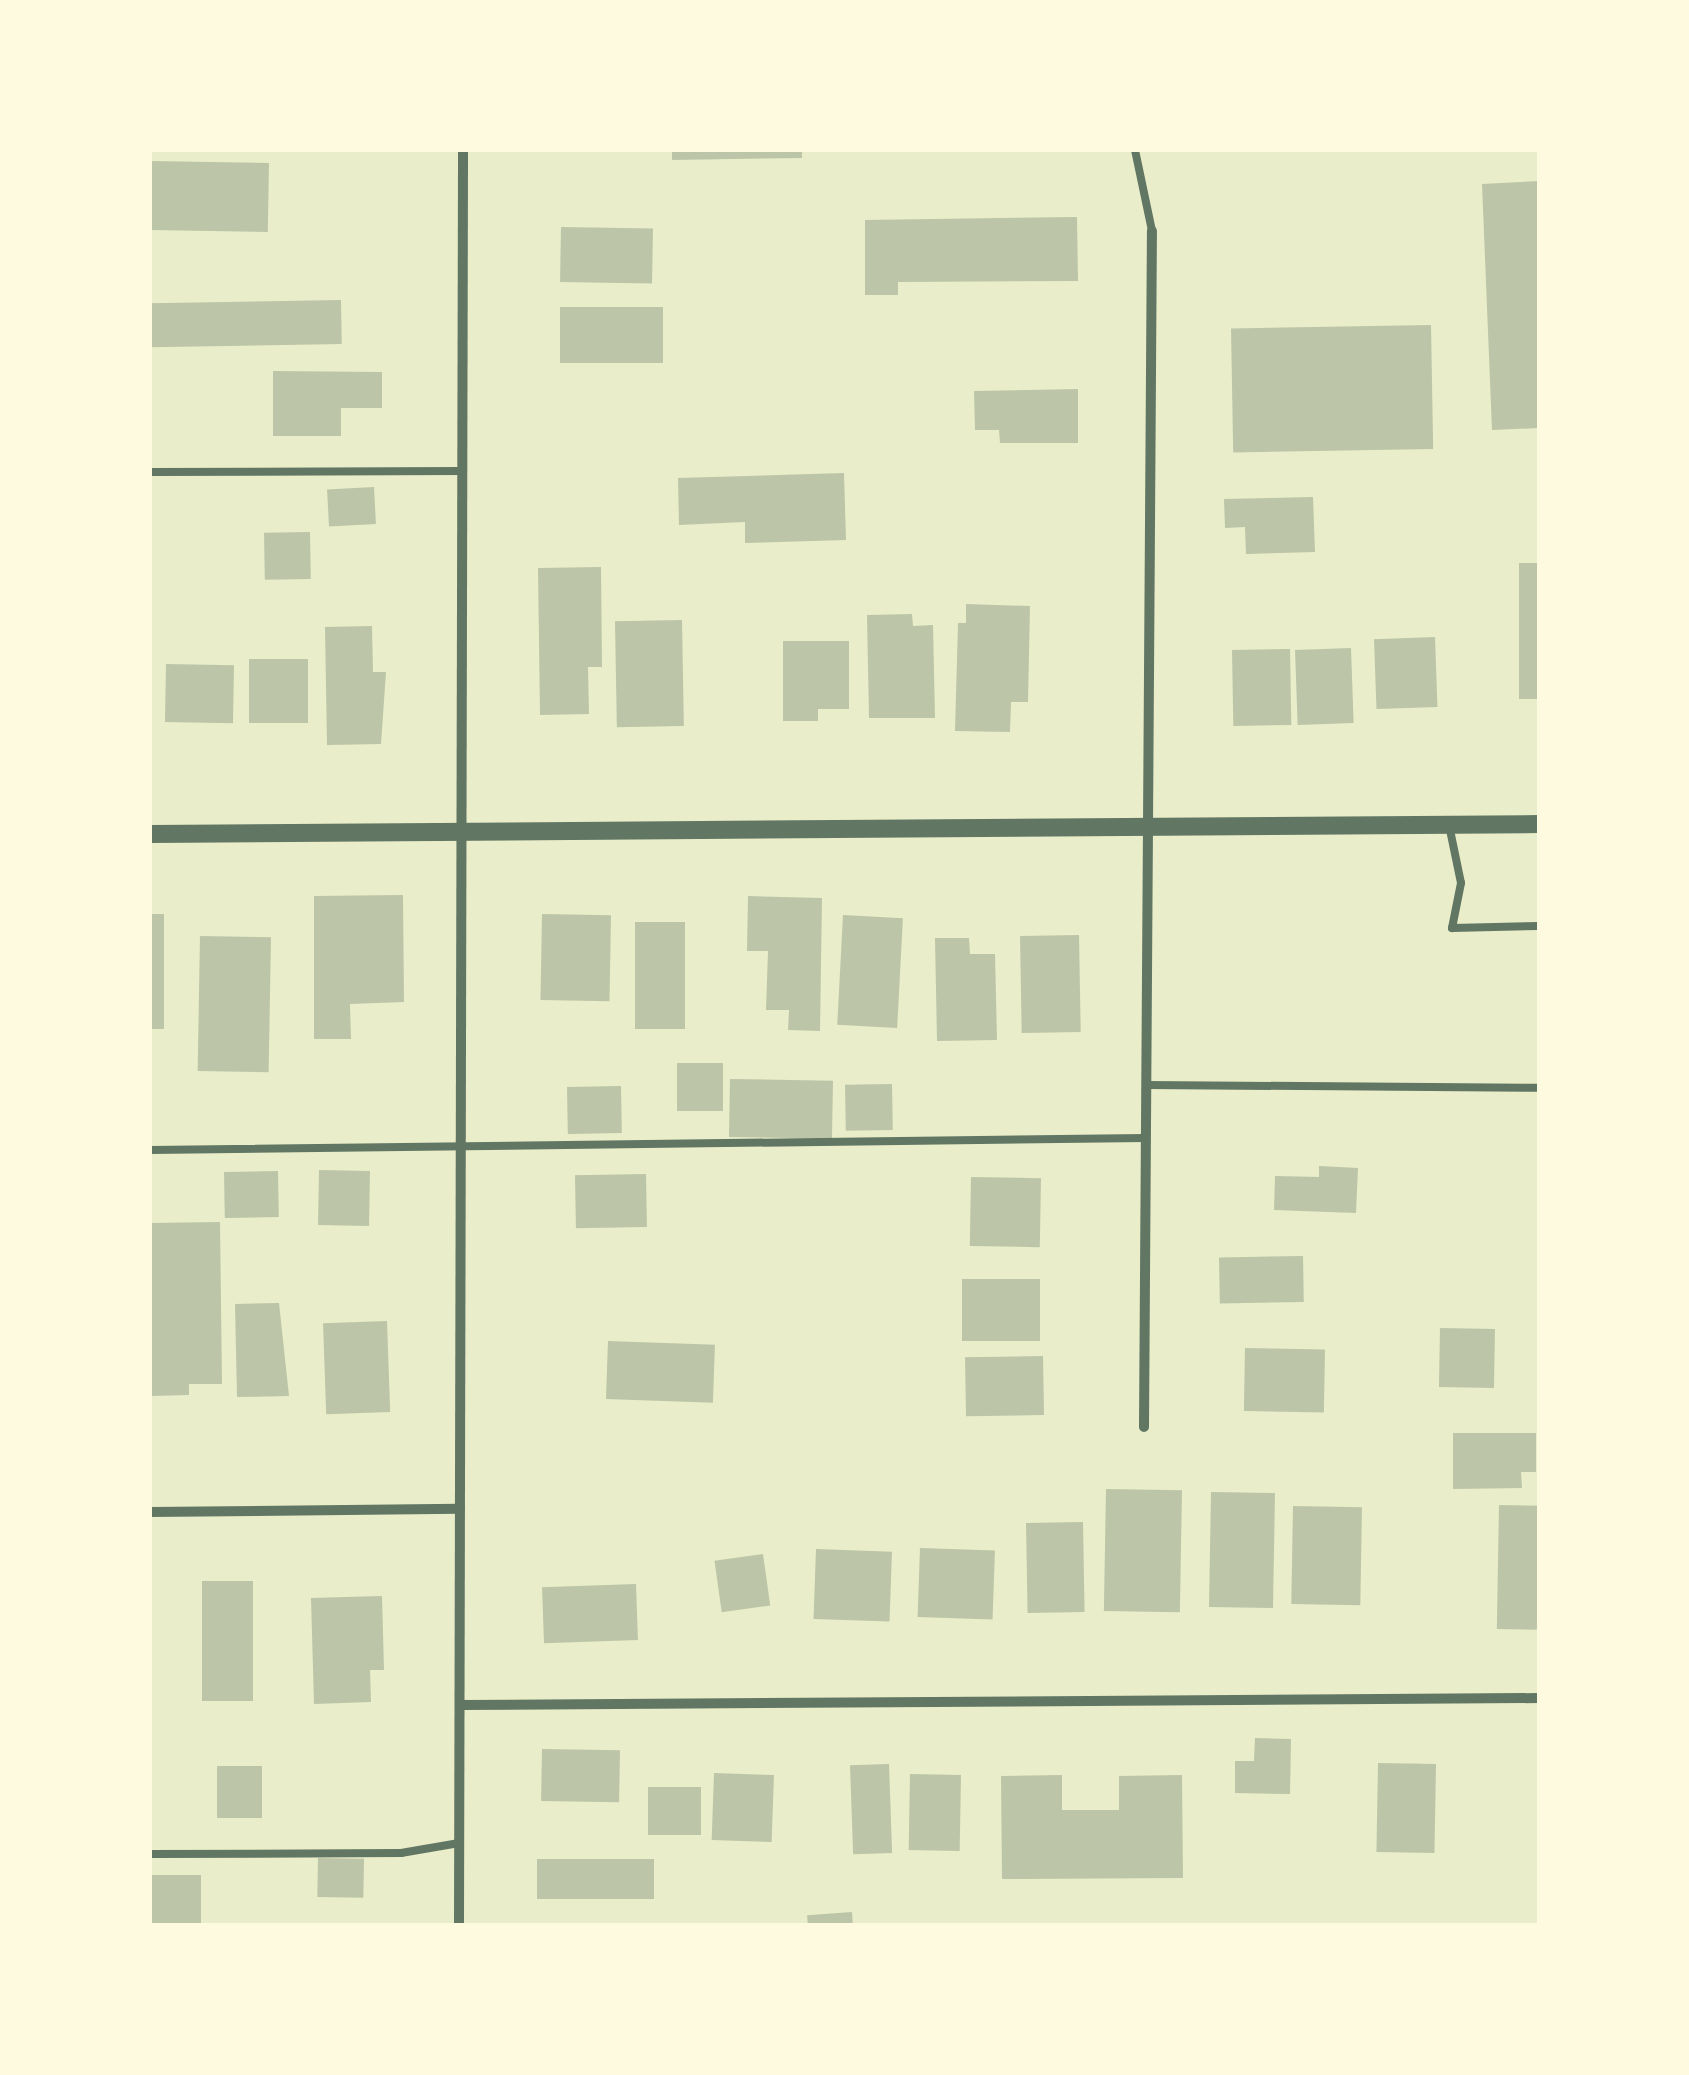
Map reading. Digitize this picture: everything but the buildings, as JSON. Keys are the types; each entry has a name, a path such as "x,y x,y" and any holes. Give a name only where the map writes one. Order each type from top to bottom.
{"street":[{"path":"459,1925 463,150"},
{"path":"1144,1426 1152,231"},
{"path":"150,834 1539,824"},
{"path":"150,1512 460,1509"},
{"path":"460,1705 1539,1698"}],"lane":[{"path":"1134,150 1152,231"},
{"path":"150,472 462,471"},
{"path":"1448,825 1460,883 1452,928 1539,926"},
{"path":"1146,1085 1539,1088"},
{"path":"150,1150 1146,1138"},
{"path":"150,1854 402,1853 459,1842"}]}
